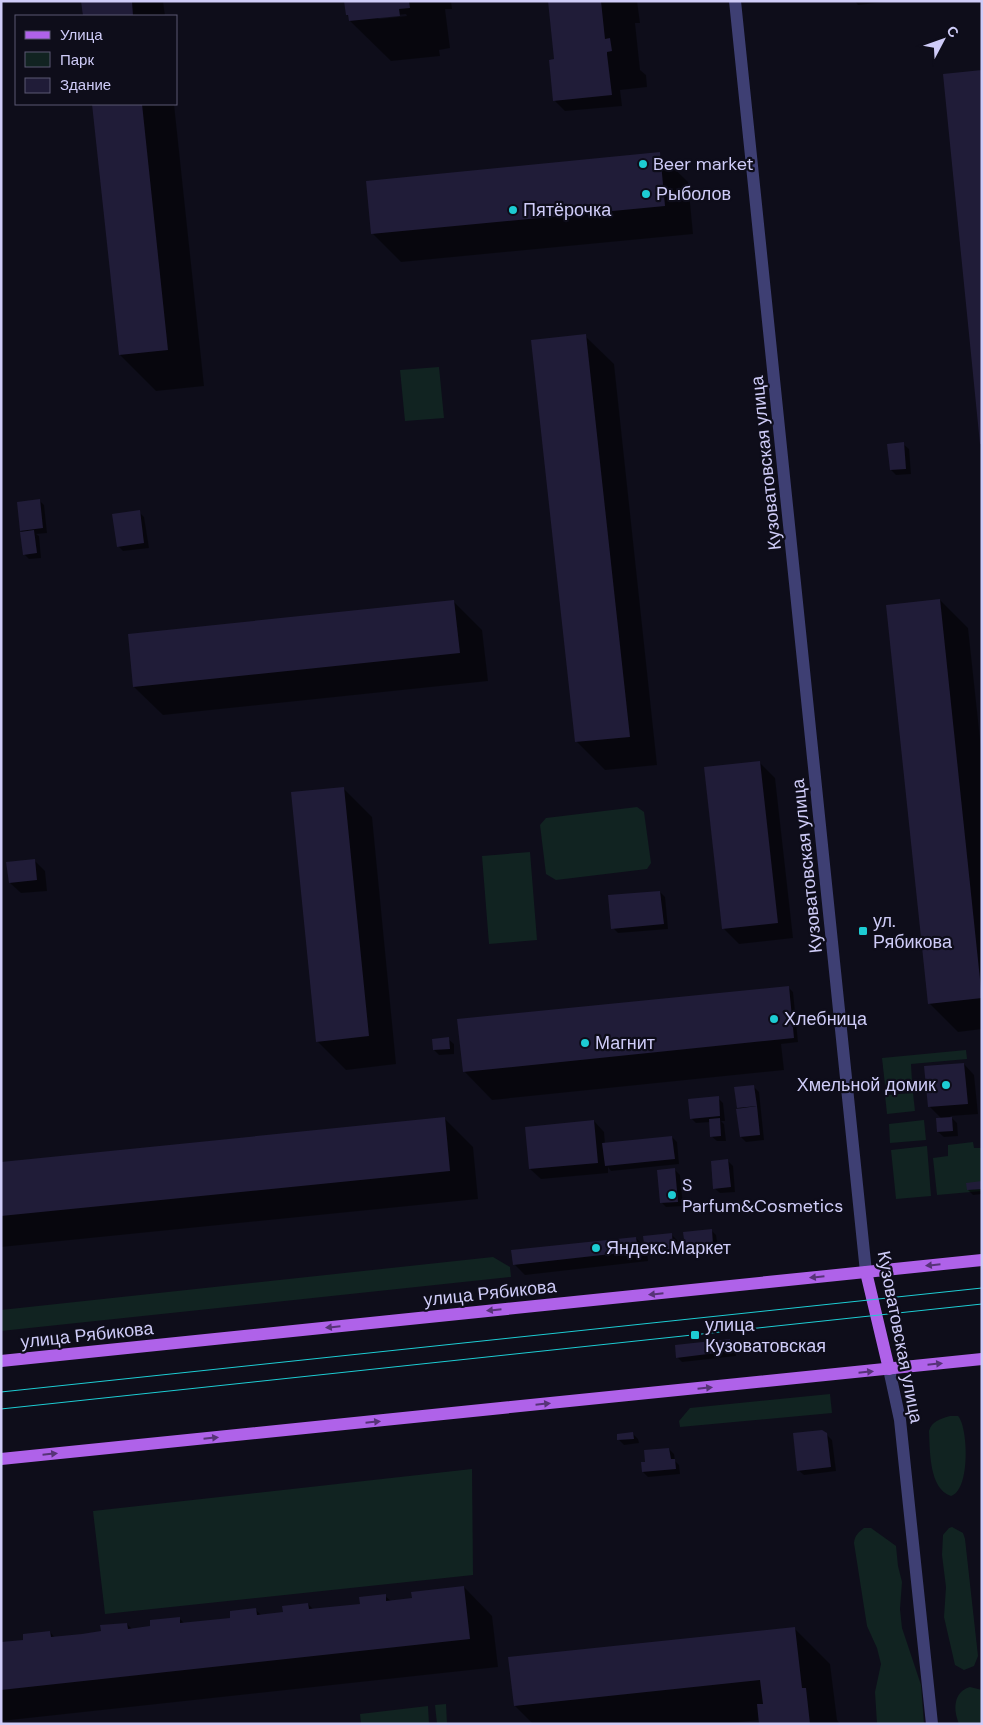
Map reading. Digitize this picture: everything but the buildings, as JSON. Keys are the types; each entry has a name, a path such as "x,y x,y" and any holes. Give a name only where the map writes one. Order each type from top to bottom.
{"main road":[{"name":"улица Рябикова","path":"1,1361 982,1260"},
{"name":"Кузоватовская улица","path":"866,1272 889,1369"},
{"path":"1,1459 982,1360"}],"street":[{"name":"Кузоватовская улица","path":"735,1 866,1272"},
{"name":"Кузоватовская улица","path":"889,1369 900,1420 932,1724"}],"green space":[{"path":"439,367 444,418 405,421 400,370"},
{"path":"637,807 644,812 651,863 647,869 556,880 546,874 540,825 546,818"},
{"path":"530,852 537,940 489,944 482,856"},
{"path":"966,1050 967,1059 911,1064 912,1082 885,1085 882,1058"},
{"path":"913,1093 915,1111 887,1114 885,1095"},
{"path":"924,1120 926,1140 890,1143 889,1124"},
{"path":"973,1142 974,1148 981,1148 982,1191 937,1195 933,1158 948,1156 948,1145"},
{"path":"927,1146 931,1196 896,1199 891,1150"},
{"path":"493,1257 510,1267 511,1277 1,1331 1,1310"},
{"path":"830,1394 832,1413 680,1427 679,1421 690,1408"},
{"path":"950,1416 958,1416 961,1422 964,1432 966,1458 962,1482 957,1491 951,1496 938,1486 935,1478 932,1468 929,1431 934,1423"},
{"path":"472,1469 473,1575 105,1614 93,1511"},
{"path":"952,1527 963,1533 965,1539 978,1656 974,1666 964,1670 955,1665 944,1617 946,1587 942,1555 943,1535"},
{"path":"864,1528 871,1528 896,1546 902,1582 900,1609 902,1628 921,1685 924,1724 877,1724 875,1692 881,1664 877,1648 867,1626 854,1543 857,1534"},
{"path":"970,1687 982,1690 982,1724 959,1724 957,1719 955,1707 957,1697 964,1689"},
{"path":"446,1704 447,1724 437,1724 435,1705"},
{"path":"428,1706 429,1724 361,1724 360,1714"}],"tram line":[{"path":"1,1392 982,1288"},
{"path":"1,1409 982,1304"}],"place":[{"name":"Beer market","path":"643,164"},
{"name":"Рыболов","path":"646,194"},
{"name":"Пятёрочка","path":"513,210"},
{"name":"ул. Рябикова","path":"863,931"},
{"name":"Хлебница","path":"774,1019"},
{"name":"Магнит","path":"585,1043"},
{"name":"Хмельной домик","path":"946,1085"},
{"name":"S Parfum&Cosmetics","path":"672,1195"},
{"name":"Яндекс.Маркет","path":"596,1248"},
{"name":"улица Кузоватовская","path":"695,1335"}]}
